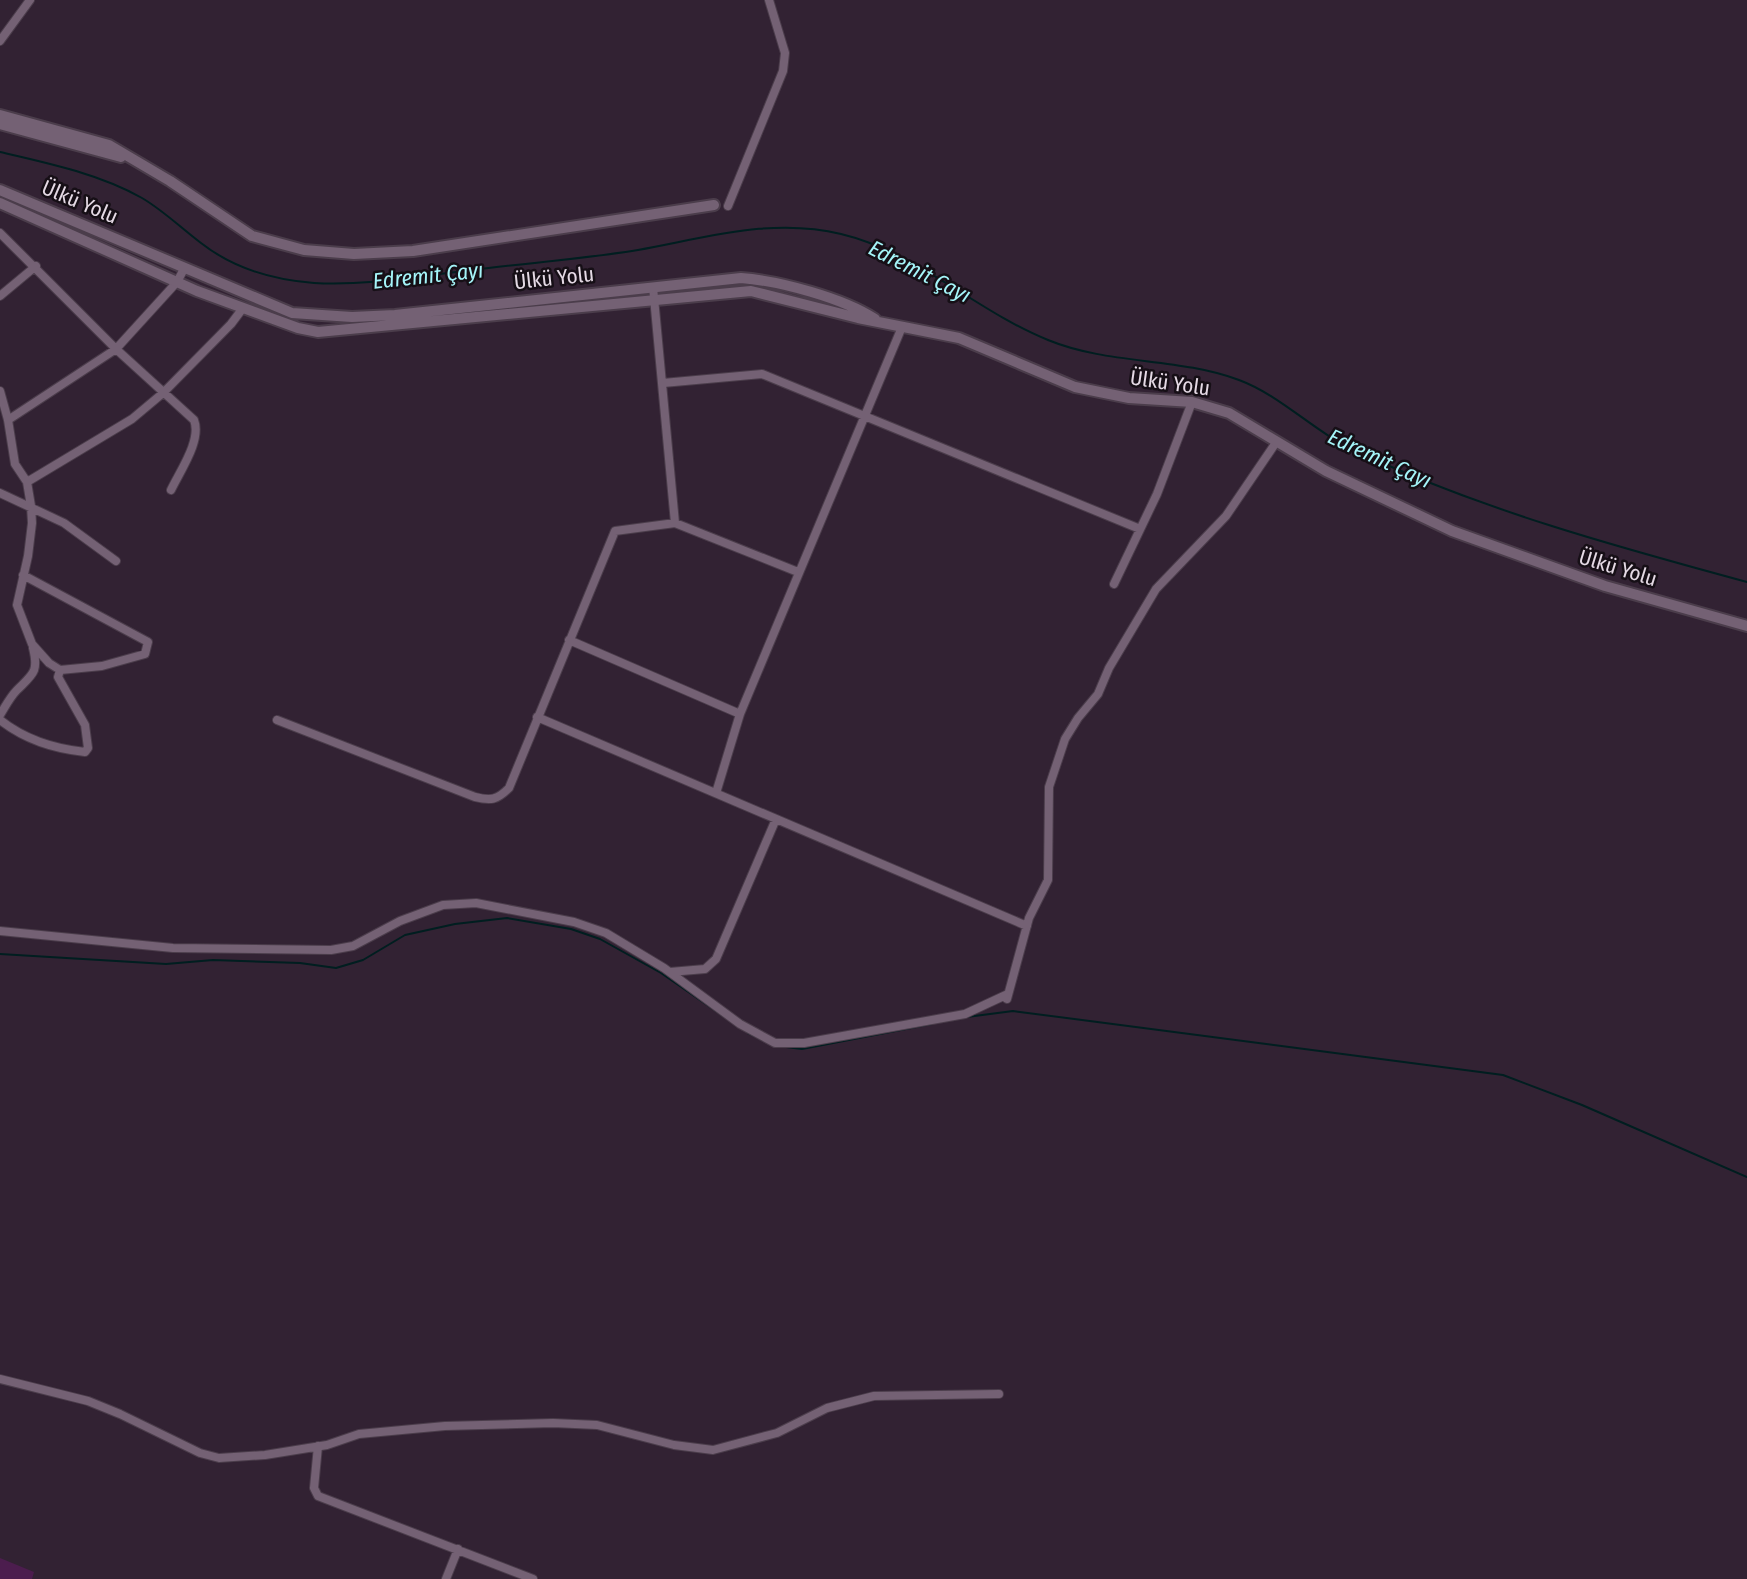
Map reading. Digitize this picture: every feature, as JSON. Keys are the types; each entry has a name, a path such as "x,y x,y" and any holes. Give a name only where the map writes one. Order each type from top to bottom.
{"main road":[{"path":"0,115 109,145 170,181 252,236 323,253 413,251 714,205"},
{"path":"0,124 133,160"},
{"name":"Ülkü Yolu","path":"0,190 270,306 313,316 395,315 654,293"},
{"name":"Ülkü Yolu","path":"0,203 177,282 298,328 318,332 654,293 719,280 761,280 861,310 878,320 959,338 1075,387 1129,398 1192,402 1229,413 1326,471 1452,531 1605,586 1747,626"}],"street":[{"path":"0,41 30,0"},
{"path":"728,206 783,71 785,53 770,0"},
{"path":"2,238 36,266 116,349 191,417 197,431 171,490"},
{"path":"0,296 36,266"},
{"path":"9,420 116,349 177,282 184,269"},
{"path":"654,293 675,523"},
{"path":"27,482 132,419 163,393 231,324 243,308"},
{"path":"716,793 740,714 902,327"},
{"path":"663,383 762,374 1140,528"},
{"path":"0,391 9,420 15,464 27,482 31,506 32,523 17,604 37,664 28,682 17,690 0,715"},
{"path":"1114,584 1157,494 1192,402"},
{"path":"0,931 173,948 331,950 353,946 400,921 443,905 476,903 574,922 606,933 669,972 740,1024 775,1042 804,1043 964,1014 1007,997 1027,926 1048,880 1049,787 1065,739 1078,717 1098,694 1109,668 1156,589 1226,516 1277,441"},
{"path":"0,493 31,506 64,524 116,561"},
{"path":"277,720 488,801 498,799 509,788 615,531 675,523 798,572"},
{"path":"23,575 148,642 145,654 138,658 79,670 60,670 45,659 32,644"},
{"path":"569,640 740,714"},
{"path":"0,720 28,738 69,751 85,752 88,748 85,725 58,677 60,670"},
{"path":"537,717 1027,926"},
{"path":"669,972 705,969 716,959 776,819"},
{"path":"0,1379 88,1401 200,1453 219,1458 318,1446 359,1434 445,1426 553,1423 597,1425 674,1445 713,1450 777,1433 827,1408 874,1396 995,1396 999,1394"},
{"path":"318,1446 314,1488 318,1496 533,1579"},
{"path":"446,1579 458,1549"}],"shaded area":[{"path":"0,1558 34,1572 32,1579 0,1579"}],"waterway":[{"name":"Edremit Çayı","path":"0,152 73,170 108,182 150,203 213,252 240,266 269,276 314,283 373,282 597,256 764,228 815,229 841,234 895,254 996,314 1048,340 1095,354 1192,368 1239,380 1270,395 1342,444 1405,473 1550,525 1747,582"},
{"path":"0,954 166,964 213,960 300,963 336,968 363,960 405,935 455,924 507,918 571,929 600,939 661,973 726,1018"},
{"path":"967,1017 1013,1011 1503,1075 1582,1105 1747,1177"},
{"path":"778,1046 802,1049 932,1024"},
{"path":"748,1033 770,1044"}]}
